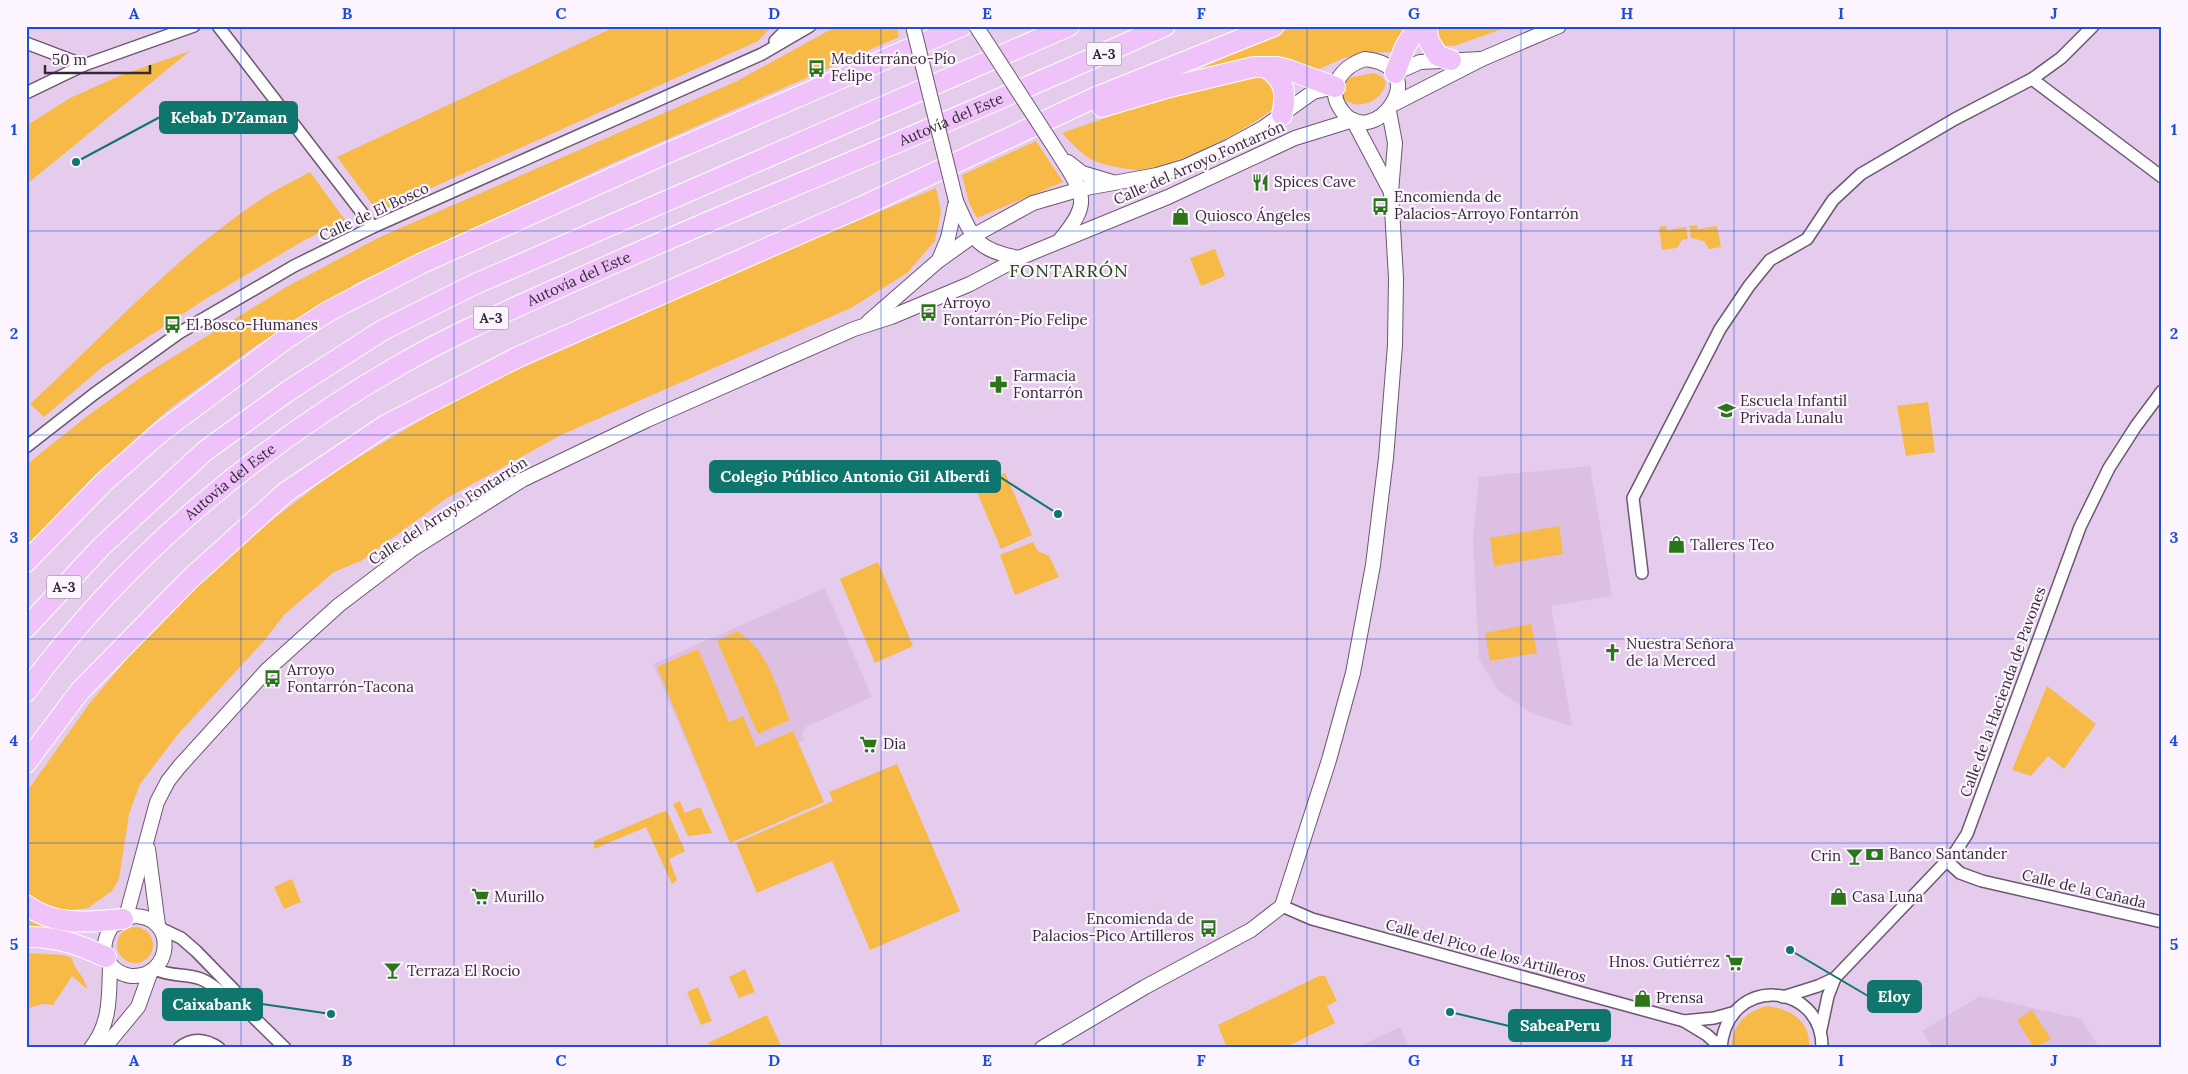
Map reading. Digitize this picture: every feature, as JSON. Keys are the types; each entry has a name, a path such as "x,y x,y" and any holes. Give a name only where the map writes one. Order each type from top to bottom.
{"highway":[{"path":"26,560 104,482 161,432 286,338 329,311 447,252 671,151 962,26"},
{"name":"A-3","path":"26,628 102,546 205,451 281,396 382,330 473,285 1069,26"},
{"path":"26,763 80,691 190,579 286,492 386,425 520,356 980,153 1094,98 1274,26"},
{"path":"1395,73 1406,47 1418,26"},
{"path":"1426,26 1429,41 1438,56 1451,60"},
{"name":"Autovía del Este","path":"26,692 70,636 116,586 174,529 228,481 306,424 404,363 491,319 693,228 1045,81 1166,27"},
{"path":"980,153 1086,112 1242,68 1265,67 1288,70 1335,87"},
{"path":"1265,67 1280,79 1285,90 1282,115"},
{"path":"26,780 80,691"},
{"path":"26,905 46,917 66,922 125,918"},
{"path":"26,937 48,937 68,940 108,961"}],"street":[{"path":"26,93 84,65 194,26"},
{"path":"218,26 373,227"},
{"name":"Calle de El Bosco","path":"762,54 790,26"},
{"name":"Calle de El Bosco","path":"26,447 94,394 179,333 294,266 373,227 762,54 810,26"},
{"path":"913,26 956,201 973,236 986,249 1019,258"},
{"path":"976,26 1081,189"},
{"path":"1353,120 1374,120 1391,107 1482,59 1559,26"},
{"path":"1642,573 1633,498 1699,367 1720,330 1749,286 1770,260 1807,239 1833,200 1861,174 1955,119 2032,79 2061,58 2093,26"},
{"path":"26,43 84,65"},
{"path":"26,52 84,65"},
{"path":"1042,1048 1145,987 1251,930 1282,906 1330,760 1348,690 1373,565 1386,458 1395,345 1396,278 1392,192 1395,143 1391,107 1398,82 1395,73 1388,66 1376,60 1364,59 1345,68 1335,87 1335,97 1344,114 1353,120 1392,192"},
{"path":"1395,73 1420,62 1482,59"},
{"path":"2032,79 2162,178"},
{"name":"Calle del Arroyo Fontarrón","path":"866,324 938,261 973,236 1033,203 1081,189 1157,175 1184,166 1230,146 1282,115 1313,92 1335,87"},
{"name":"Calle del Arroyo Fontarrón","path":"125,918 148,845 149,833 161,795 168,781 198,744 267,670 304,635 380,572 522,480 648,420 866,324 891,317 970,284 1019,258 1168,197 1295,138 1353,120"},
{"path":"1060,156 1082,173 1101,180 1120,183"},
{"name":"Calle del Arroyo Fontarrón","path":"1060,240 1076,222 1082,208 1081,189"},
{"name":"Calle del Arroyo Fontarrón","path":"938,261 948,238 956,201"},
{"name":"Calle de la Hacienda de Pavones","path":"1732,1012 1754,998 1772,995 1784,996 1818,986 1835,978 1947,861 1967,834 2063,570 2094,494 2136,426 2162,391"},
{"name":"Calle del Arroyo Fontarrón","path":"148,845 160,927"},
{"name":"Calle de la Cañada","path":"1947,861 1960,873 1982,881 2162,922"},
{"name":"Calle del Pico de los Artilleros","path":"1282,906 1312,919 1684,1022 1721,1047"},
{"path":"91,1048 101,1035 108,1016 107,935 112,926 125,918 139,916 180,938 196,951 234,990 241,1005 285,1048"},
{"path":"104,1048 138,1007 153,970 164,953 164,937 160,927"},
{"path":"108,961 128,975 136,976 153,970 165,974 203,980 231,1001 241,1005"},
{"name":"Calle de la Hacienda de Pavones","path":"1822,1048 1821,1029 1828,996 1835,978"},
{"path":"1784,996 1806,1008 1821,1029"},
{"path":"1721,1047 1723,1031 1732,1012"},
{"name":"Calle del Pico de los Artilleros","path":"1684,1022 1714,1018 1732,1012"},
{"path":"179,1048 192,1041 202,1040 219,1048"}],"shaded area":[{"path":"617,26 772,26 758,41 378,212 337,157"},
{"path":"837,26 897,26 899,37 611,164 359,282 257,345 168,410 102,469 26,546 26,465 86,417 144,375 288,286 380,237 735,82"},
{"path":"1294,26 1408,26 1399,45 1392,52 1364,53 1344,58 1317,70 1301,64 1269,60 1253,61 1189,74"},
{"path":"1433,26 1511,26 1454,46 1441,45"},
{"path":"190,51 26,185 26,126 70,98 119,76"},
{"path":"1261,72 1276,84 1273,109 1228,138 1171,162 1138,170 1100,163 1092,160 1074,146 1062,133 1234,73"},
{"path":"1374,73 1382,77 1386,82 1383,91 1377,98 1361,104 1347,101 1342,95 1340,86 1348,78"},
{"path":"1036,141 1063,182 977,218 969,203 962,175"},
{"path":"310,172 345,220 303,241 207,298 101,368 44,417 30,404 169,271 198,246 260,200"},
{"path":"936,188 941,212 935,241 907,273 851,308 561,435 447,498 361,561 334,572 285,614 263,642 179,733 140,784 129,814 119,879 112,891 88,908 70,910 58,909 26,895 26,793 89,704 137,647 207,574 276,517 337,470 470,391 774,256"},
{"path":"1697,225 1698,229 1717,226 1721,247 1709,249 1704,241 1691,238 1689,226"},
{"path":"1666,226 1667,230 1686,227 1688,239 1682,240 1677,248 1662,250 1659,227"},
{"path":"1215,249 1225,276 1201,286 1190,258"},
{"path":"1928,402 1935,452 1906,456 1897,406"},
{"path":"1590,466 1612,596 1551,606 1572,726 1533,714 1498,690 1479,659 1473,538 1479,477"},
{"path":"1005,473 1032,535 1001,549 974,485"},
{"path":"1559,526 1563,554 1494,566 1490,538"},
{"path":"1033,542 1038,551 1049,556 1059,577 1015,595 1000,555"},
{"path":"878,562 913,646 875,663 840,579"},
{"path":"825,588 872,697 806,727 802,733 805,740 798,743 824,802 730,843 653,664"},
{"path":"1531,624 1537,653 1490,661 1485,633"},
{"path":"737,631 757,648 764,659 776,683 790,720 758,734 717,641"},
{"path":"698,649 729,722 743,716 756,747 793,731 824,802 730,843 657,667"},
{"path":"2047,686 2096,724 2064,769 2048,756 2031,776 2012,770"},
{"path":"897,764 960,911 870,950 832,861 757,893 736,843 833,801 829,792"},
{"path":"680,801 685,813 700,807 712,833 688,836 673,804"},
{"path":"667,811 685,851 669,859 677,880 672,884 646,827 594,849 594,841"},
{"path":"292,879 301,902 284,909 274,887"},
{"path":"26,912 48,924 47,930 26,929"},
{"path":"135,927 142,928 148,932 152,938 152,952 148,958 142,962 135,963 128,962 122,958 118,952 117,945 118,938 122,932 128,928"},
{"path":"26,953 64,955 72,958 87,989 72,976 53,1005 42,1004 29,1008 26,1005"},
{"path":"745,969 755,992 739,998 729,977"},
{"path":"1319,976 1325,976 1337,1001 1327,1006 1335,1023 1284,1048 1227,1048 1218,1025"},
{"path":"698,987 712,1021 701,1025 687,992"},
{"path":"1980,996 2081,1019 2100,1048 1933,1048 1922,1031"},
{"path":"1766,1006 1791,1013 1803,1023 1809,1039 1809,1048 1731,1048 1734,1032 1741,1021 1752,1012"},
{"path":"2032,1010 2051,1039 2034,1048 2017,1020"},
{"path":"767,1015 782,1048 710,1048 708,1043"},
{"path":"1400,1027 1410,1048 1356,1048"}],"place":[{"name":"Mediterráneo-Pío Felipe","path":"817,68"},
{"name":"Kebab D'Zaman","path":"76,162"},
{"name":"Spices Cave","path":"1260,182"},
{"name":"Encomienda de Palacios-Arroyo Fontarrón","path":"1380,206"},
{"name":"Quiosco Ángeles","path":"1181,216"},
{"name":"Arroyo Fontarrón-Pío Felipe","path":"929,312"},
{"name":"El Bosco-Humanes","path":"172,325"},
{"name":"Farmacia Fontarrón","path":"999,385"},
{"name":"Escuela Infantil Privada Lunalu","path":"1726,410"},
{"name":"Colegio Público Antonio Gil Alberdi","path":"1058,514"},
{"name":"Talleres Teo","path":"1676,545"},
{"name":"Nuestra Señora de la Merced","path":"1612,653"},
{"name":"Arroyo Fontarrón-Tacona","path":"273,679"},
{"name":"Dia","path":"869,744"},
{"name":"Banco Santander","path":"1875,854"},
{"name":"Crin","path":"1855,856"},
{"name":"Murillo","path":"480,897"},
{"name":"Casa Luna","path":"1838,897"},
{"name":"Encomienda de Palacios-Pico Artilleros","path":"1208,928"},
{"name":"Eloy","path":"1790,950"},
{"name":"Hnos. Gutiérrez","path":"1734,962"},
{"name":"Terraza El Rocio","path":"393,971"},
{"name":"Prensa","path":"1642,998"},
{"name":"SabeaPeru","path":"1450,1012"},
{"name":"Caixabank","path":"331,1014"}],"district":[{"name":"FONTARRÓN","path":"1069,271"}]}
